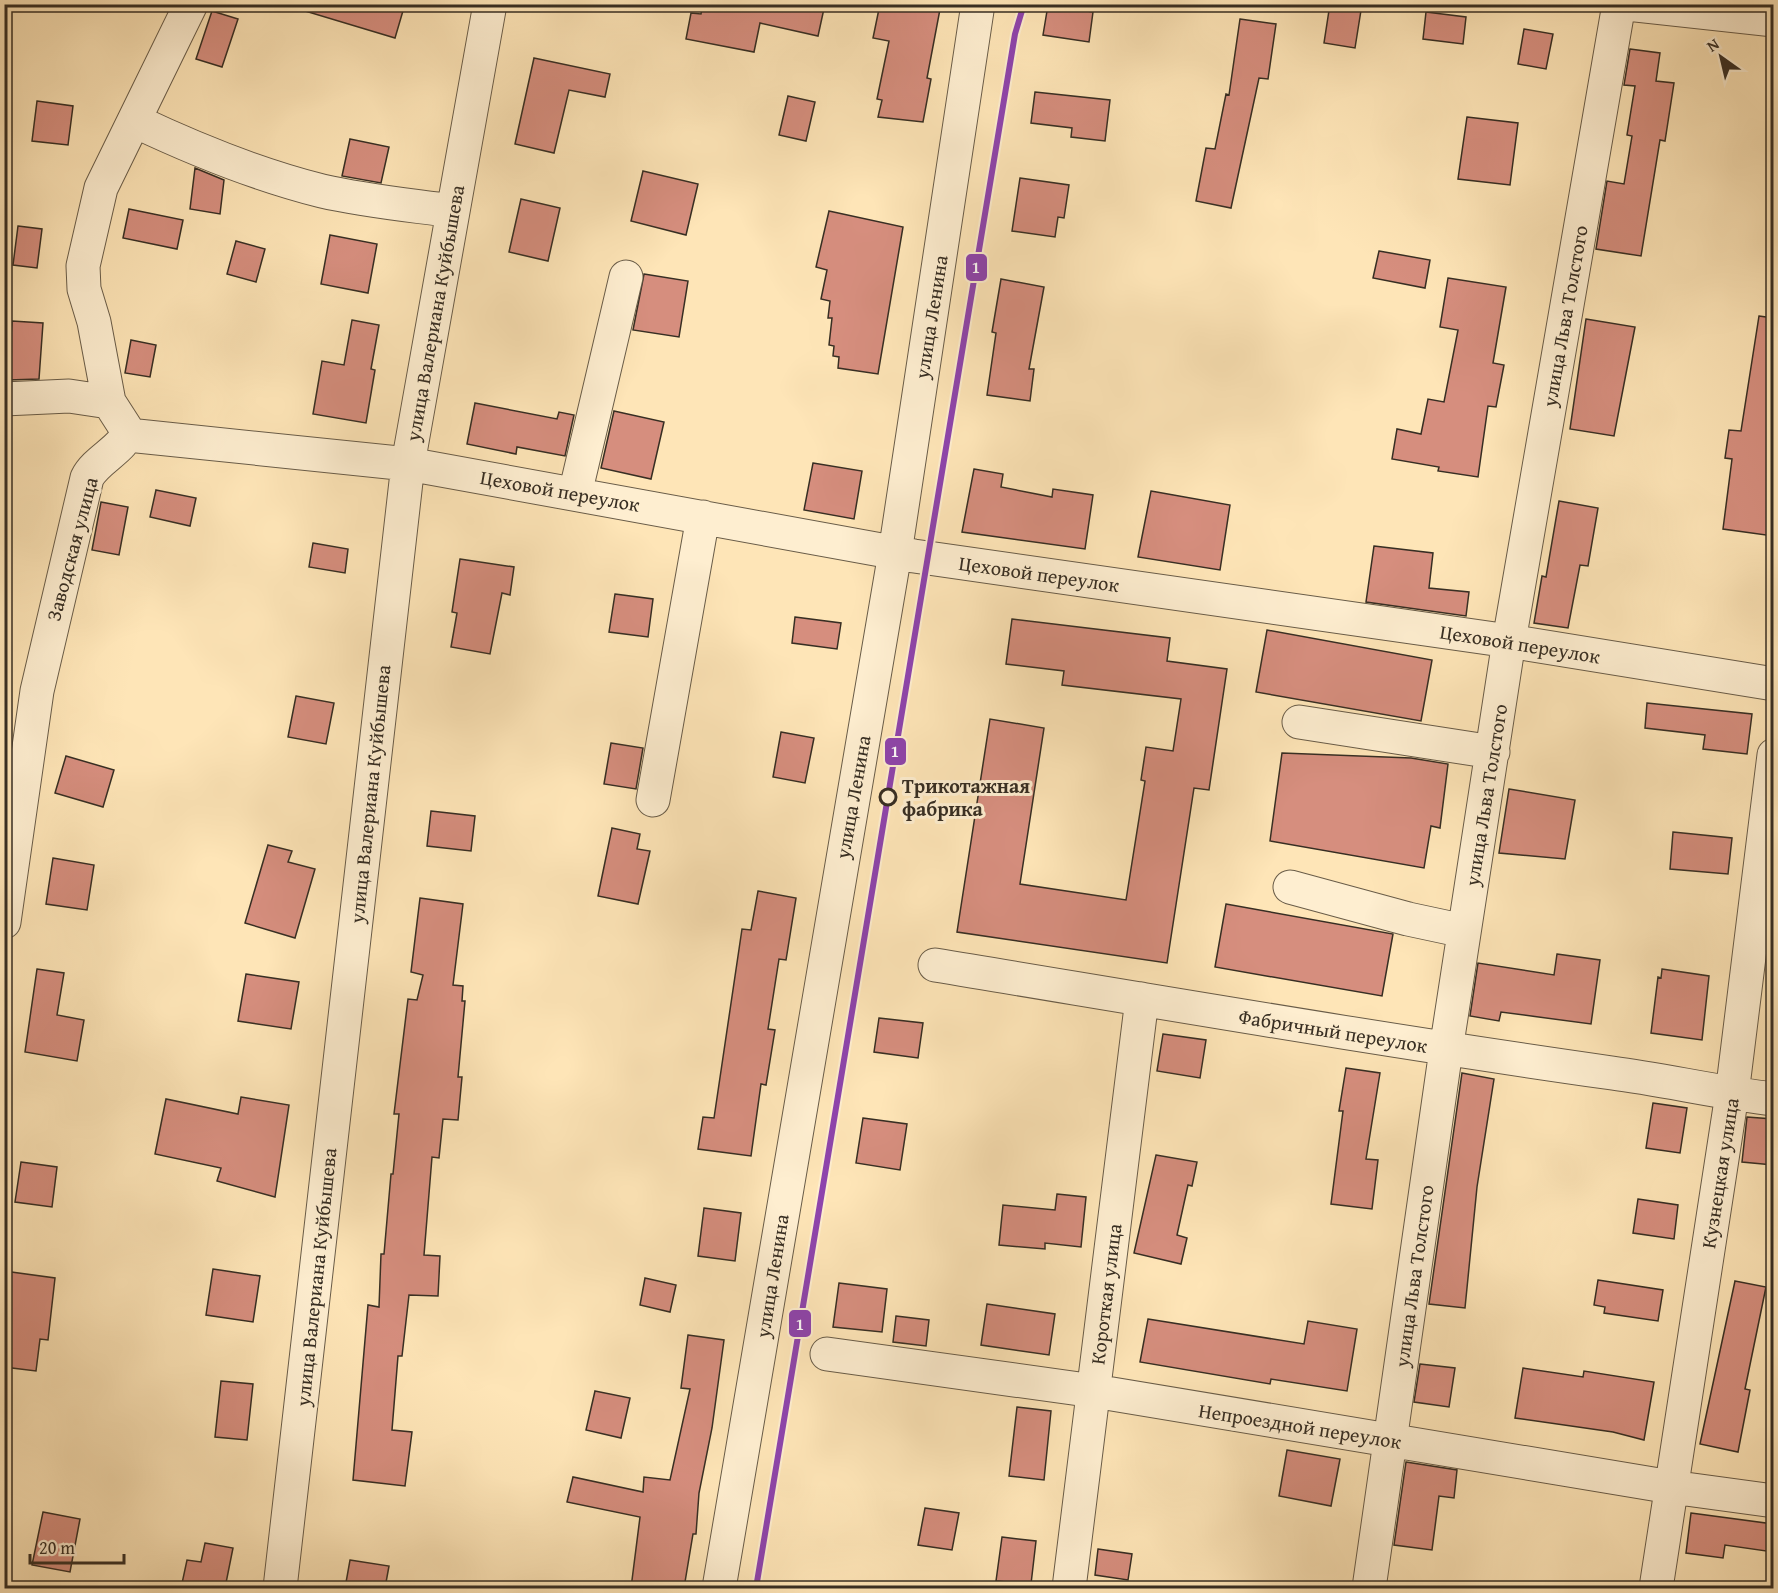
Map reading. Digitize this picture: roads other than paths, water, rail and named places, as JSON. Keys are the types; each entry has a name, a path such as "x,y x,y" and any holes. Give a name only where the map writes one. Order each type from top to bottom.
{"street":[{"path":"128,435 128,430 109,402 94,322 84,289 82,266 101,188 191,4"},
{"name":"улица Валериана Куйбышева","path":"280,1588 408,464 490,4"},
{"name":"улица Ленина","path":"719,1588 895,553 978,4"},
{"name":"улица Льва Толстого","path":"1369,1588 1446,1050 1509,641 1619,4"},
{"path":"1626,4 1773,21"},
{"path":"135,121 168,137 283,180 325,191 453,211"},
{"path":"575,494 626,277"},
{"path":"4,399 69,396 109,402"},
{"name":"Цеховой переулок","path":"128,435 408,464 895,553 1509,641 1773,684"},
{"name":"Заводская улица","path":"4,922 37,691 85,486 91,470 98,461 118,447 128,435"},
{"path":"653,800 703,518"},
{"path":"1299,722 1493,752"},
{"name":"Кузнецкая улица","path":"1656,1588 1732,1094 1773,755"},
{"path":"1290,886 1408,919 1464,930"},
{"name":"Фабричный переулок","path":"935,965 1446,1050 1694,1085 1732,1094 1773,1099"},
{"name":"Короткая улица","path":"1069,1588 1142,999"},
{"name":"Непроездной переулок","path":"826,1354 1094,1391 1671,1487 1773,1501"}],"place":[{"name":"Трикотажная фабрика","path":"888,797"}]}
